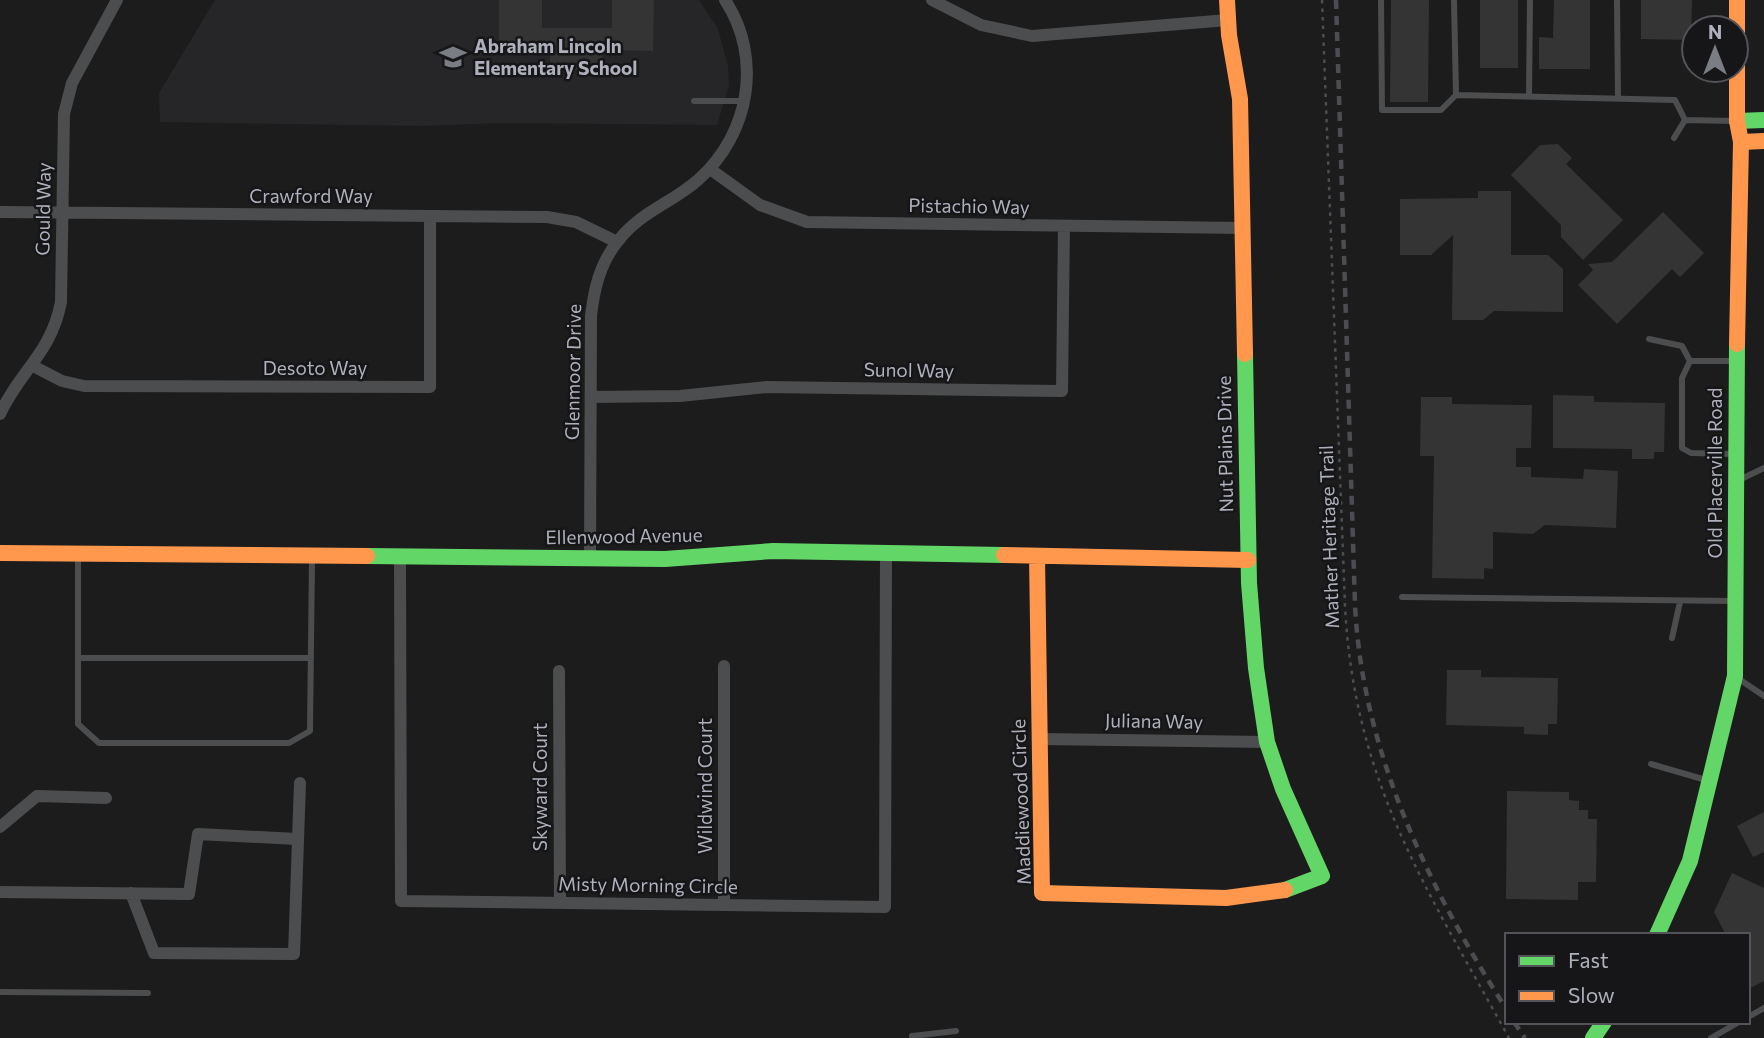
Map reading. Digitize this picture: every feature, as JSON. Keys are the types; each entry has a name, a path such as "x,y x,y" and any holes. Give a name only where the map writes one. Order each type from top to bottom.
{"street":[{"name":"Gould Way","path":"0,414 13,390 33,366 54,332 61,302 63,129 67,99 79,69 117,0"},
{"name":"Glenmoor Drive","path":"590,559 593,300 601,270 617,242 645,214 685,190 710,169 735,133 745,102 746,53 737,21 725,0"},
{"path":"932,0 981,25 1032,36 1228,20"},
{"name":"Nut Plains Drive","path":"1227,0 1240,99 1248,560 1256,668 1267,742 1283,789 1322,876"},
{"name":"Old Placerville Road","path":"1658,933 1690,862 1735,676 1734,454 1741,142 1737,121 1737,0"},
{"path":"1737,121 1764,120"},
{"path":"1741,142 1764,141"},
{"name":"Pistachio Way","path":"710,169 760,205 807,222 1243,228"},
{"name":"Crawford Way","path":"0,212 562,218 617,242"},
{"name":"Desoto Way","path":"33,366 62,381 83,386 430,387 430,216"},
{"name":"Sunol Way","path":"591,397 680,396 767,387 1062,391 1064,226"},
{"name":"Ellenwood Avenue","path":"0,553 665,559 773,551 1248,560"},
{"name":"Misty Morning Circle","path":"400,557 401,901 885,907 886,553"},
{"name":"Maddiewood Circle","path":"1037,556 1042,893 1226,898 1278,893 1322,876"},
{"name":"Wildwind Court","path":"724,666 724,905"},
{"name":"Skyward Court","path":"559,671 559,903"},
{"name":"Juliana Way","path":"1040,739 1267,742"},
{"path":"131,893 154,953 294,954 300,783"},
{"path":"0,827 37,796 106,798"},
{"path":"0,892 189,894 198,834 298,839"}],"lane":[{"path":"1381,0 1382,110 1441,110 1456,95 1618,98 1675,100 1685,120"},
{"path":"1454,0 1456,95"},
{"path":"1529,96 1530,0"},
{"path":"1617,0 1618,98"},
{"path":"694,101 745,102"},
{"path":"1685,120 1737,121"},
{"path":"1674,138 1685,120"},
{"path":"1648,339 1682,346 1690,361"},
{"path":"1690,361 1736,360"},
{"path":"1690,361 1682,378 1682,448 1691,453 1734,454"},
{"path":"1734,482 1764,468"},
{"path":"78,554 78,724 99,743 289,744 310,731 312,556"},
{"path":"1402,597 1647,598 1680,602 1736,600"},
{"path":"1672,638 1680,602"},
{"path":"78,658 310,658"},
{"path":"1735,676 1764,696"},
{"path":"1651,764 1711,781"},
{"path":"0,992 148,993"},
{"path":"1711,1038 1736,1024"},
{"path":"912,1036 956,1031"}],"path":[{"name":"Mather Heritage Trail","path":"1322,0 1345,606 1355,696 1373,771 1405,848 1436,910 1509,1038"}],"shaded area":[{"name":"Abraham Lincoln Elementary School","path":"215,0 699,0 718,29 728,66 729,85 717,125 499,123 423,126 160,122 159,93"}],"building":[{"path":"499,0 542,0 542,28 612,28 612,0 654,0 653,51 603,50 603,70 550,69 550,50 499,50"},
{"path":"1391,0 1429,0 1428,102 1390,102"},
{"path":"1480,0 1518,0 1518,68 1480,68"},
{"path":"1554,0 1590,0 1590,69 1539,69 1539,37 1553,38"},
{"path":"1641,0 1692,0 1692,14 1680,14 1680,40 1641,39"},
{"path":"1558,144 1572,158 1566,164 1623,220 1583,260 1561,237 1561,225 1511,175 1540,145"},
{"path":"1478,191 1511,191 1511,255 1548,255 1563,269 1563,312 1494,311 1483,320 1452,320 1453,235 1431,255 1400,255 1400,199 1478,198"},
{"path":"1663,212 1704,253 1680,277 1672,269 1617,324 1578,285 1593,270 1588,264 1612,262"},
{"path":"1553,395 1594,396 1594,402 1665,403 1664,452 1654,452 1654,459 1632,459 1632,449 1553,448"},
{"path":"1421,397 1452,397 1452,404 1532,405 1531,448 1516,448 1516,467 1531,467 1531,477 1583,479 1584,469 1618,471 1616,528 1545,525 1533,534 1493,532 1493,569 1484,568 1484,579 1432,578 1434,456 1420,456"},
{"path":"1447,670 1481,670 1481,677 1558,678 1557,724 1548,724 1548,735 1524,734 1524,727 1446,725"},
{"path":"1507,791 1569,792 1569,800 1579,801 1579,810 1588,810 1588,819 1597,819 1596,882 1578,882 1578,900 1506,899"},
{"path":"1764,812 1764,852 1753,857 1737,826"},
{"path":"1732,873 1764,888 1764,981 1750,988 1750,933 1725,933 1714,912"}],"railway":[{"path":"1336,0 1355,605 1360,659 1371,713 1404,817 1451,916 1505,1007"},
{"path":"1515,1024 1525,1038"}],"traffic: fast":[{"path":"1737,121 1764,120"},
{"path":"1658,933 1690,861 1735,676 1737,344"},
{"path":"1245,354 1249,583 1256,668 1267,742 1283,789 1322,876 1285,890"},
{"path":"367,556 665,559 773,551 1004,555"},
{"path":"1593,1038 1603,1024"}],"traffic: slow":[{"path":"1227,0 1229,35 1240,99 1245,354"},
{"path":"1737,0 1737,121 1741,142 1737,344"},
{"path":"1741,142 1764,141"},
{"path":"0,553 367,556"},
{"path":"1004,555 1248,560"},
{"path":"1037,556 1042,893 1226,898 1285,890"}],"place":[{"name":"Abraham Lincoln Elementary School","path":"453,57"}]}
